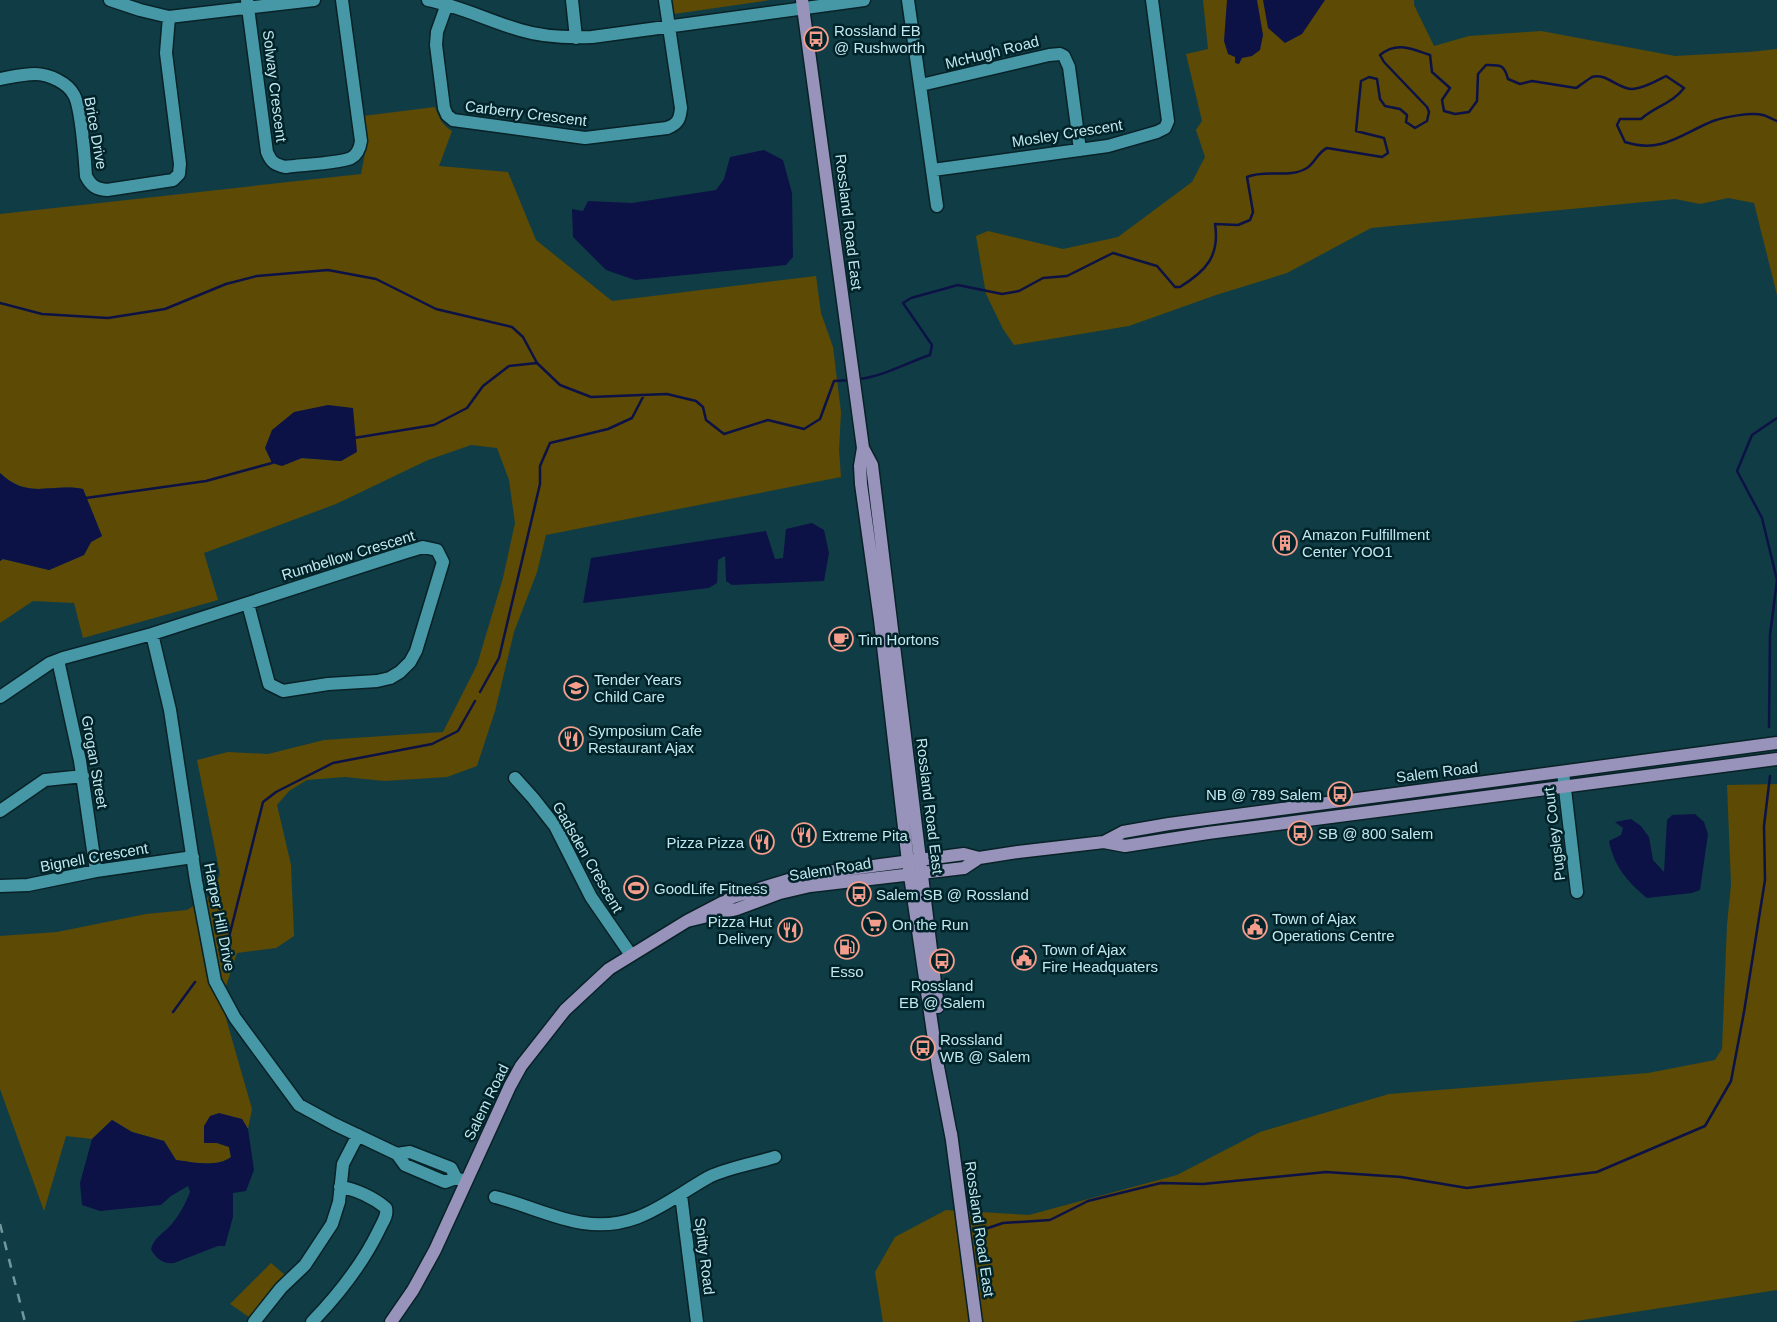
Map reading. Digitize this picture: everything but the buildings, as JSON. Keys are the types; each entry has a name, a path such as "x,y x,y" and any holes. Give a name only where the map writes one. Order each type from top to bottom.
{"main road":[{"name":"Rossland Road East","path":"802,4 857,399 863,448 860,466 861,484 976,1322"},
{"name":"Salem Road","path":"1104,842 1123,832 1169,824 1777,743"},
{"name":"Salem Road","path":"391,1322 413,1290 435,1250 461,1180 521,1066 565,1010 609,969 687,921 733,897 805,875 915,867 964,868 979,858 1104,842 1125,846 1777,759"}],"street":[{"path":"110,0 168,17 248,4 314,0"},
{"name":"Solway Crescent","path":"248,4 267,152 270,161 286,167 346,160 356,154 360,148 342,0"},
{"path":"428,0 446,4 520,30 544,36 576,38 668,27 802,4 864,0"},
{"path":"572,0 576,38"},
{"path":"664,0 668,27"},
{"path":"908,0 938,206"},
{"name":"Mosley Crescent","path":"933,170 1108,146 1165,128 1168,121 1152,0"},
{"name":"Carberry Crescent","path":"446,4 437,32 436,45 444,108 448,116 452,120 460,122 572,136 598,137 667,128 674,125 680,118 681,108 668,27"},
{"name":"Brice Drive","path":"0,79 34,74 44,75 70,89 77,100 86,176 90,184 97,189 107,190 173,180 179,174 180,164 166,53 168,17"},
{"name":"McHugh Road","path":"921,85 1060,54 1064,56 1069,67 1080,150"},
{"name":"Rumbellow Crescent","path":"152,634 423,547 438,550 443,562 416,651 410,662 400,672 390,678 377,681 328,684 283,691 269,684 248,604"},
{"path":"0,697 50,663 152,634"},
{"name":"Harper Hill Drive","path":"152,634 170,710 215,981 235,1018 299,1105 397,1154 405,1165 445,1182 461,1180"},
{"name":"Grogan Street","path":"58,660 83,776 96,871"},
{"name":"Pugsley Court","path":"1562,772 1577,892"},
{"path":"0,811 45,780 83,776"},
{"name":"Gadsden Crescent","path":"515,778 534,798 555,826 591,898 631,955"},
{"name":"Bignell Crescent","path":"0,884 28,885 96,871 193,857"},
{"path":"254,1322 277,1293 305,1266 332,1224 339,1202 343,1164 358,1135"},
{"path":"495,1197 582,1223 605,1224 630,1221 655,1210 710,1177 775,1157"},
{"path":"312,1322 354,1272 373,1242 387,1213 386,1208 381,1204 350,1188 340,1187"},
{"name":"Spitty Road","path":"681,1195 697,1322"}],"shaded area":[{"path":"672,0 770,0 674,14"},
{"path":"1203,0 1414,0 1414,5 1434,46 1469,36 1541,31 1675,56 1777,49 1777,295 1754,203 1728,198 1700,204 1675,199 1371,228 1287,273 1216,295 1129,326 1014,345 1003,329 986,294 976,236 988,231 1063,249 1118,237 1192,182 1205,157 1196,130 1202,121 1186,54 1208,49"},
{"path":"1227,0 1257,0 1263,35 1260,50 1252,56 1242,58 1239,64 1235,63 1235,57 1228,54 1224,41"},
{"path":"1263,0 1325,0 1302,34 1285,43 1268,28"},
{"path":"435,107 441,121 452,131 439,166 508,172 536,240 612,301 816,276 821,313 833,347 841,412 839,450 841,477 546,535 537,572 514,632 495,711 477,766 447,777 384,781 345,777 307,780 289,791 277,805 291,865 294,936 276,948 237,953 221,1001 252,1109 248,1129 242,1119 204,1143 217,1143 229,1147 231,1157 212,1163 176,1160 164,1141 132,1132 112,1120 92,1139 66,1136 44,1211 0,1089 0,936 57,932 146,914 187,910 211,895 220,874 197,760 228,752 268,754 324,740 443,732 477,665 503,578 515,523 509,480 497,448 471,445 428,460 336,504 204,553 218,600 83,638 74,603 33,601 0,623 0,561 3,559 49,570 84,555 91,542 102,536 83,489 30,488 10,481 0,473 0,214 361,174 366,148 363,116","holes":["354,438 356,452 341,461 301,458"]},
{"path":"764,150 783,160 792,193 793,257 786,265 635,280 606,270 573,237 572,209 583,211 588,201 632,203 716,190 724,179 730,157"},
{"path":"328,405 353,408 357,452 341,461 302,458 282,466 272,463 265,448 272,430 294,412"},
{"path":"0,473 20,486 30,488 83,489 102,536 91,542 84,555 49,570 3,559 0,561"},
{"path":"812,523 824,530 829,553 824,581 732,585 726,581 725,556 718,560 717,583 709,588 583,603 591,558 766,531 775,559 783,558 786,529"},
{"path":"1777,784 1777,1290 1570,1322 883,1322 875,1272 895,1237 946,1210 1029,1215 1177,1175 1260,1132 1389,1094 1648,1073 1715,1060 1722,1049 1727,925 1731,884 1727,785"},
{"path":"1695,814 1704,822 1708,834 1700,890 1692,893 1647,898 1628,880 1614,859 1609,841 1621,835 1623,828 1615,822 1631,819 1641,826 1649,837 1653,860 1664,872 1667,820 1672,815"},
{"path":"219,1113 242,1119 248,1129 254,1170 246,1191 233,1193 233,1217 225,1246 218,1246 174,1263 163,1262 153,1253 151,1249 154,1242 169,1227 184,1206 190,1192 188,1186 171,1196 161,1205 100,1211 82,1205 80,1183 92,1139 112,1120 132,1132 164,1141 176,1160 212,1163 231,1157 229,1147 217,1143 204,1143 204,1126 210,1116"},
{"path":"271,1263 286,1276 249,1317 230,1304"}],"waterway":[{"path":"859,379 886,372 930,355 932,345 903,303 911,298 958,285 1002,294 1019,291 1043,278 1067,276 1113,253 1157,266 1175,287 1180,287 1197,275 1209,262 1215,245 1215,224 1238,225 1250,220 1253,212 1247,177 1300,171 1310,166 1321,152 1327,148 1382,157 1388,153 1384,138 1356,131 1361,81 1369,77 1377,79 1380,99 1385,106 1400,109 1407,115 1406,122 1415,128 1427,121 1429,112 1427,107 1384,62 1380,55 1392,48 1405,48 1430,55 1432,72 1450,88 1442,100 1444,111 1455,114 1469,112 1477,101 1478,74 1486,65 1498,65 1505,70 1508,79 1520,84 1532,81 1576,88 1592,77 1597,76 1628,89 1646,86 1666,76 1684,88 1680,93 1641,119 1620,119 1617,125 1625,142 1638,145 1650,146 1671,141 1713,121 1730,117 1758,114 1777,121"},
{"path":"0,303 42,314 108,318 165,309 226,284 257,276 328,270 376,279 436,309 512,327 523,337 537,363 560,385 591,397 667,394 696,401 703,407 706,420 724,434 768,420 804,429 820,419 834,381 851,380"},
{"path":"354,438 434,425 467,408 483,386 509,366 537,363"},
{"path":"480,692 499,658 540,484 540,466 550,443 608,429 632,418 644,395"},
{"path":"1769,727 1770,635 1777,580 1762,518 1737,471 1752,435 1777,418"},
{"path":"86,498 206,481 272,463"},
{"path":"225,946 228,941 263,802 276,792 333,763 432,744 458,731 475,701"},
{"path":"985,1229 1003,1223 1050,1220 1088,1201 1161,1183 1203,1184 1326,1172 1401,1177 1467,1188 1597,1172 1705,1126 1731,1081 1744,1012 1765,880 1764,826 1770,776"},
{"path":"173,1012 195,982"}],"railway":[{"path":"0,1224 25,1322"}],"place":[{"name":"Rossland EB @ Rushworth","path":"816,39"},
{"name":"Amazon Fulfillment Center YOO1","path":"1285,543"},
{"name":"Tim Hortons","path":"841,639"},
{"name":"Tender Years Child Care","path":"576,688"},
{"name":"Symposium Cafe Restaurant Ajax","path":"571,739"},
{"name":"NB @ 789 Salem","path":"1340,794"},
{"name":"SB @ 800 Salem","path":"1300,833"},
{"name":"Extreme Pita","path":"804,835"},
{"name":"Pizza Pizza","path":"762,842"},
{"name":"GoodLife Fitness","path":"636,888"},
{"name":"Salem SB @ Rossland","path":"859,894"},
{"name":"On the Run","path":"874,924"},
{"name":"Town of Ajax Operations Centre","path":"1255,927"},
{"name":"Pizza Hut Delivery","path":"790,930"},
{"name":"Esso","path":"847,947"},
{"name":"Town of Ajax Fire Headquaters","path":"1024,958"},
{"name":"Rossland EB @ Salem","path":"942,961"},
{"name":"Rossland WB @ Salem","path":"923,1048"}]}
